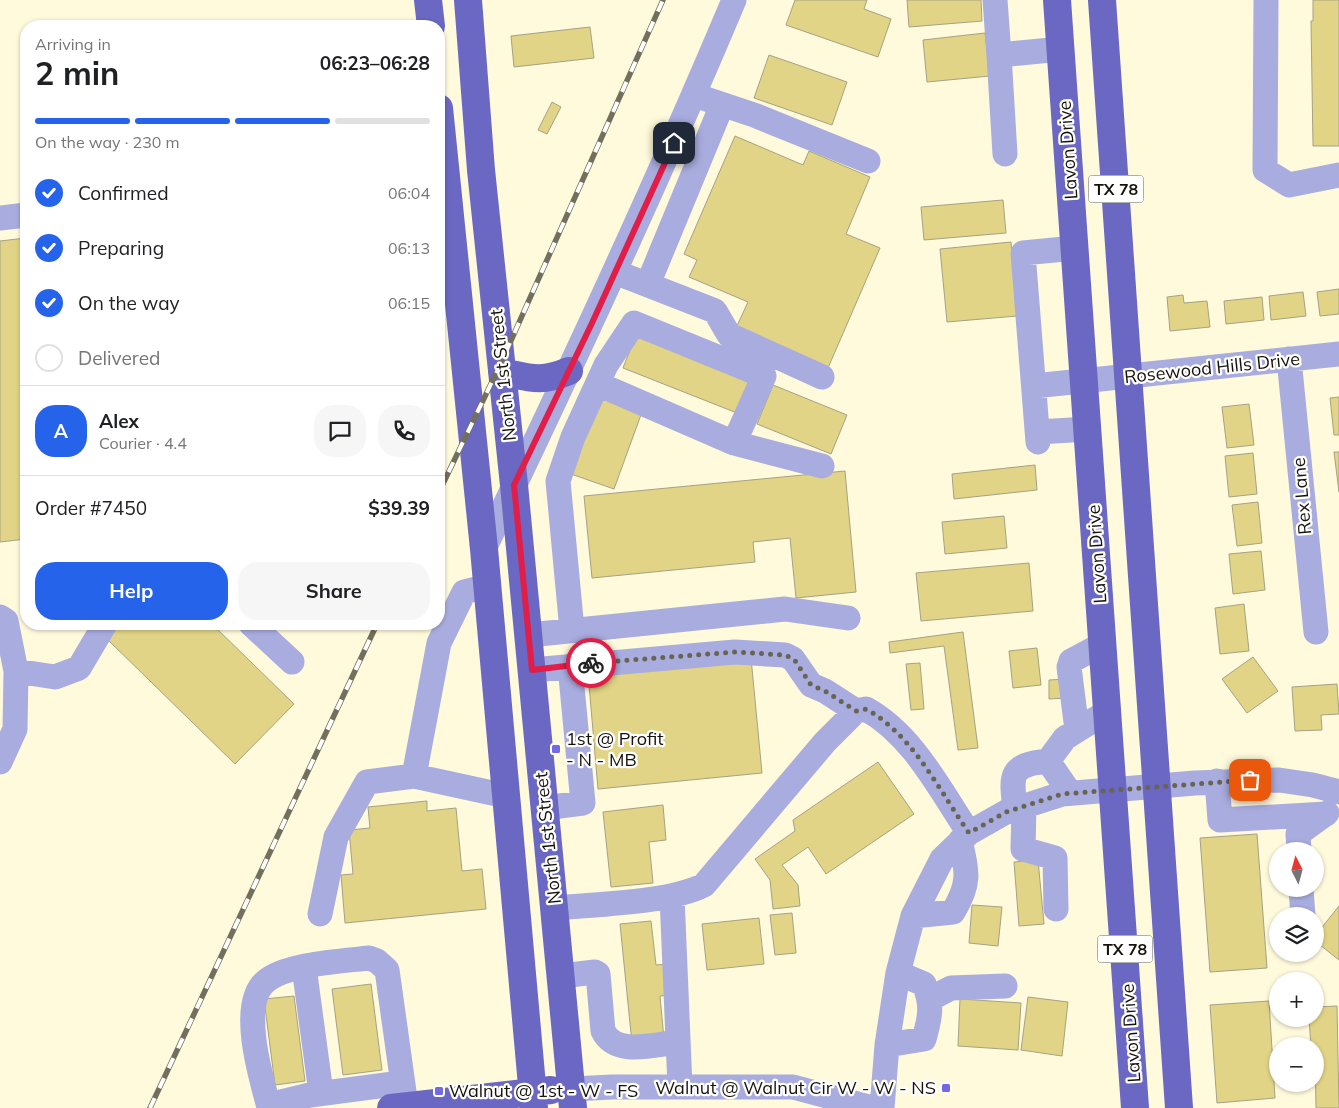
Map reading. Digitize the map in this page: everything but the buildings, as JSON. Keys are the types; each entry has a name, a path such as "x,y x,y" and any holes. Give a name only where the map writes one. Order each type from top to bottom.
{"main road":[{"path":"428,0 430,20"},
{"name":"North 1st Street","path":"468,0 481,170 529,635 572,1098"},
{"name":"Lavon Drive","path":"1058,0 1135,1108"},
{"name":"TX 78","path":"1102,0 1130,377 1155,786 1179,1108"},
{"path":"445,174 481,170"},
{"name":"North 1st Street","path":"445,201 484,549 534,1099"},
{"path":"502,372 535,379 550,379 569,371"},
{"path":"399,1099 572,1098"}],"street":[{"path":"484,549 615,272 734,0"},
{"path":"995,0 1005,154"},
{"path":"1266,0 1265,170 1288,185 1339,175"},
{"path":"999,55 1061,50"},
{"path":"694,95 868,161"},
{"path":"648,284 722,105"},
{"path":"0,218 20,216"},
{"path":"1075,248 1023,253 1038,437 1088,429"},
{"path":"615,272 715,311 729,335 822,377"},
{"path":"572,630 558,481 573,437 597,385 634,323 764,376 734,443"},
{"name":"Rosewood Hills Drive","path":"1034,386 1339,354"},
{"name":"Rex Lane","path":"1289,359 1316,632"},
{"path":"569,371 597,385 734,443 822,466"},
{"path":"569,371 597,385"},
{"path":"414,776 439,643 464,592 487,586"},
{"path":"529,635 785,609 848,618"},
{"path":"0,762 15,729 16,671 12,625"},
{"path":"16,671 55,677 79,668 101,630"},
{"path":"257,630 292,662"},
{"path":"1077,730 1070,667 1072,662 1103,644"},
{"path":"532,670 735,652 785,655 794,659 811,685 825,691 856,711"},
{"path":"544,808 582,803 570,666"},
{"path":"555,908 672,896 692,891 704,885 825,742 856,711 866,709 880,717 912,748 965,837 968,874 964,895 953,912 913,916"},
{"path":"1056,909 1055,858 1023,849 1019,808 1012,781 1014,774 1028,763 1048,761 1065,738 1108,710"},
{"path":"1048,761 1070,793"},
{"path":"320,914 336,837 367,782 414,776 506,796"},
{"path":"882,1108 887,1045 898,973 913,916 942,859 965,837 1019,808 1070,793 1217,781 1279,780 1338,791 1326,814 1298,834 1298,842"},
{"path":"1217,781 1220,820 1326,814"},
{"path":"672,896 680,1087"},
{"path":"369,958 377,961 387,970 399,1099 322,1093 274,1104 269,1108 252,1036 254,1003 264,982 288,970 369,958"},
{"path":"304,967 322,1093"},
{"path":"561,976 595,972 598,974 603,1031 606,1038 614,1045 624,1047 678,1042"},
{"path":"887,1045 924,1039 930,999 924,984 898,973"},
{"path":"930,999 951,988 1005,986"},
{"path":"572,1098 680,1087 793,1087 873,1108"}],"railway":[{"path":"445,480 501,363 663,0"},
{"path":"150,1108 374,630"}],"way so far":[{"path":"591,663 735,652 764,652 785,655 794,659 811,685 825,691 856,711 866,709 880,717 912,748 969,833 1006,812 1062,794 1250,780"}],"place":[{"name":"1st @ Profit - N - MB","path":"556,749"},
{"name":"Walnut @ Walnut Cir W - W - NS","path":"946,1088"},
{"name":"Walnut @ 1st - W - FS","path":"439,1091"}],"route":[{"path":"591,663 532,670 514,485 592,323 674,143"}]}
